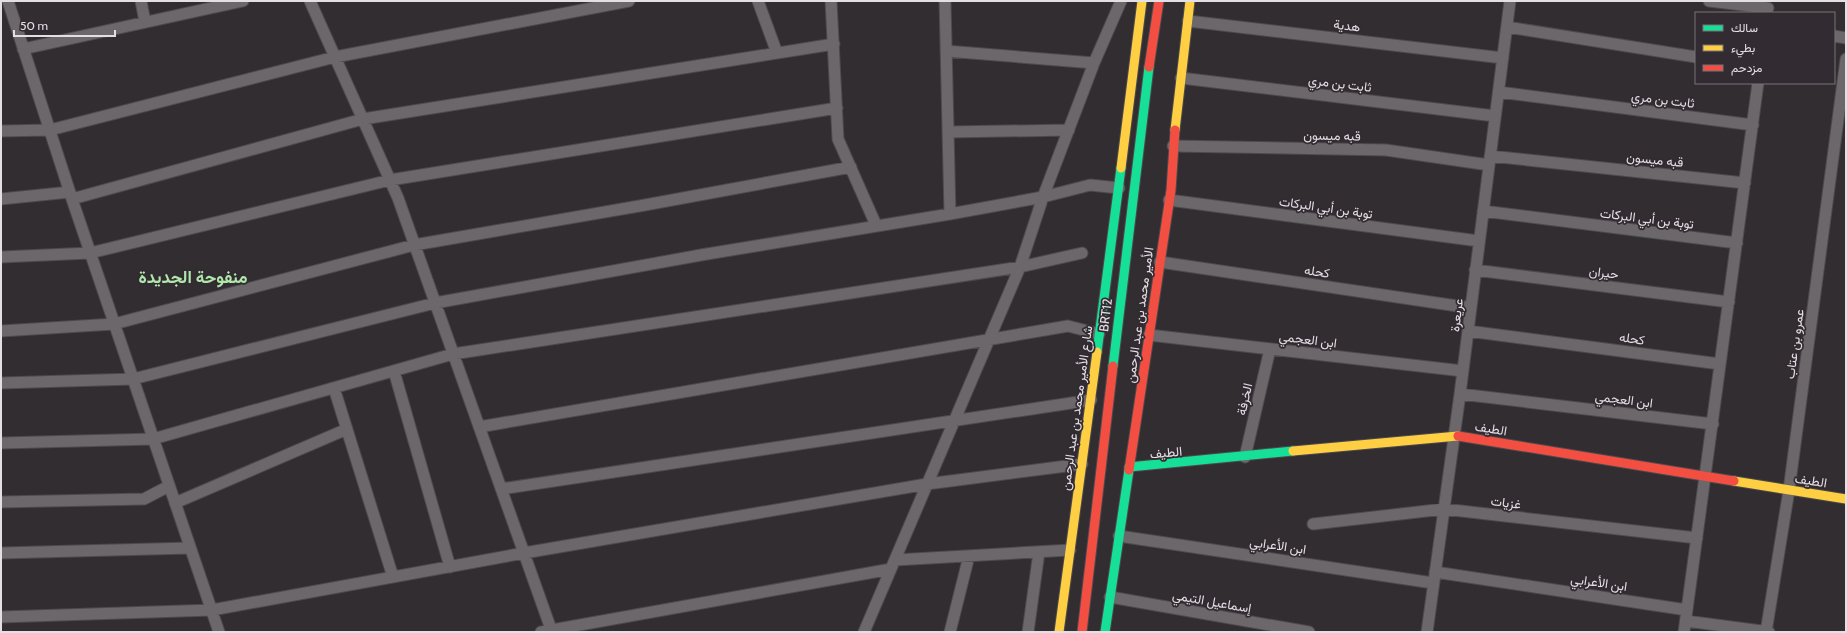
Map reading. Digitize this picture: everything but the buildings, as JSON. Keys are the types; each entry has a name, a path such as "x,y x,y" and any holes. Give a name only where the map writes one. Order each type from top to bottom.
{"main road":[{"path":"1119,188 1142,1"},
{"name":"BRT12","path":"1082,632 1146,85 1159,1"},
{"name":"الأمير محمد بن عبد الرحمن","path":"1105,632 1169,200 1190,1"},
{"name":"شارع الأمير محمد بن عبد الرحمن","path":"1059,632 1119,188"},
{"name":"الطيف","path":"1129,468 1454,435 1846,499"}],"street":[{"path":"8,1 90,253 219,632"},
{"path":"141,1 145,22"},
{"path":"23,49 243,1"},
{"path":"310,1 390,180 524,553 548,631 893,564 969,556 1070,550"},
{"path":"1,131 50,130 335,57 630,1"},
{"path":"758,1 776,53"},
{"path":"831,1 838,139 876,226"},
{"path":"945,1 950,214"},
{"path":"864,632 1020,266 1043,197 1094,63 1121,1"},
{"name":"عريعرة","path":"1428,632 1434,577 1460,394 1499,92 1507,27 1508,1"},
{"path":"1709,1 1768,7"},
{"name":"هدية","path":"1188,21 1503,58"},
{"path":"1507,27 1695,57"},
{"path":"1835,36 1846,38"},
{"path":"1,199 71,196 363,119 834,44"},
{"path":"946,52 1094,63"},
{"name":"عمرو بن عتاب","path":"1766,632 1788,490 1846,59"},
{"name":"ثابت بن مري","path":"1181,78 1495,116"},
{"path":"1684,632 1758,84"},
{"name":"ثابت بن مري","path":"1499,92 1753,125"},
{"path":"1,257 90,253 390,180 837,108"},
{"path":"948,132 1069,130"},
{"name":"قبه ميسون","path":"1174,146 1386,150 1745,183"},
{"path":"1,331 114,324 414,245 645,205 851,167"},
{"path":"1,383 133,379 435,303 701,255 950,214 1043,197 1090,185 1119,188"},
{"name":"توبة بن أبي البركات","path":"1169,200 1479,241"},
{"name":"توبة بن أبي البركات","path":"1483,211 1737,243"},
{"path":"1,443 153,439 453,354 1020,266 1082,253"},
{"name":"كحله","path":"1160,262 1471,308"},
{"name":"حيران","path":"1475,270 1729,302"},
{"path":"479,427 1068,326 1099,334"},
{"name":"كحله","path":"1468,331 1720,364"},
{"name":"ابن العجمي","path":"1149,335 1463,371"},
{"name":"الخرفة","path":"1245,457 1270,349"},
{"path":"394,371 450,567"},
{"path":"334,388 393,577"},
{"name":"ابن العجمي","path":"1460,394 1712,424"},
{"path":"501,489 954,419 1090,400"},
{"path":"175,503 347,429"},
{"path":"1,617 212,610 524,553 927,484 1082,464"},
{"path":"1,502 144,499 169,486"},
{"name":"غزيات","path":"1313,524 1444,508 1697,538"},
{"name":"ابن الأعرابي","path":"1119,536 1434,577 1686,615 1769,632"},
{"path":"1,553 190,548"},
{"path":"1028,632 1039,552"},
{"path":"950,632 969,556"},
{"name":"إسماعيل التيمي","path":"1110,597 1309,632"}],"traffic: fast":[{"path":"1113,366 1149,67"},
{"path":"1097,352 1121,168"},
{"path":"1129,467 1293,451"},
{"path":"1105,632 1129,470"}],"traffic: slow":[{"path":"1121,168 1142,1"},
{"path":"1175,130 1190,1"},
{"path":"1059,632 1097,352"},
{"path":"1293,451 1458,436"},
{"path":"1734,481 1846,499"}],"traffic: jam":[{"path":"1149,67 1159,1"},
{"path":"1129,470 1171,190 1175,130"},
{"path":"1082,632 1113,366"},
{"path":"1458,436 1734,481"}],"district":[{"name":"منفوحة الجديدة","path":"193,277"}]}
